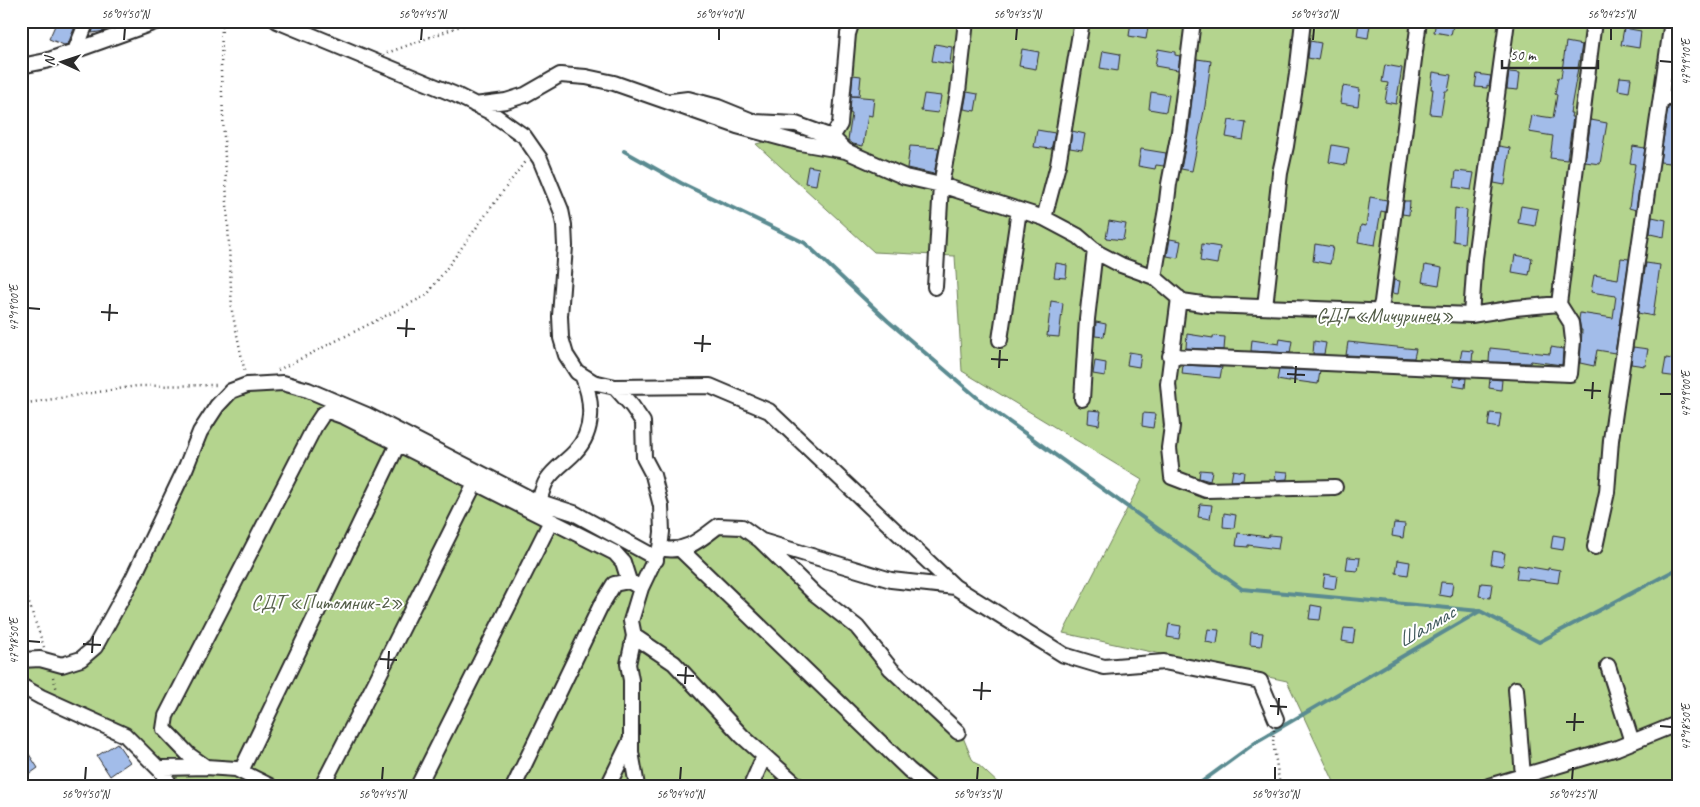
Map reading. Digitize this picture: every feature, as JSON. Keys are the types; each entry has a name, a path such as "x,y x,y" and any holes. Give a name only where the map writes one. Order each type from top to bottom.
{"street":[{"path":"75,50 87,21"},
{"path":"21,66 46,61 158,21"},
{"path":"277,21 456,95 490,112 524,136 540,159 561,210 565,246 560,316 561,338 566,355 577,372 593,382 614,386 710,386 769,411 955,587 1064,655 1104,667 1164,662 1260,681 1276,719"},
{"path":"832,138 840,124 848,34 852,21"},
{"path":"935,287 941,185 958,92 966,21"},
{"path":"1044,218 1058,165 1082,21"},
{"path":"1154,277 1179,132 1193,21"},
{"path":"1265,307 1280,173 1297,74 1303,21"},
{"path":"1379,312 1382,302 1412,87 1419,21"},
{"path":"1471,315 1475,258 1507,21"},
{"path":"1170,356 1570,374 1573,340 1571,323 1558,304 1594,21"},
{"path":"1595,547 1607,492 1612,430 1672,21"},
{"path":"475,104 506,102 525,96 560,75 586,77 614,83 736,126 846,151 905,177 941,185 1044,218 1078,236 1095,250 1121,265 1154,277 1182,301 1209,305 1471,315 1558,304"},
{"path":"1662,97 1679,99"},
{"path":"666,102 688,100 718,107 755,122 796,124 832,138 846,151"},
{"path":"1000,340 1019,210"},
{"path":"1082,399 1087,320 1095,250"},
{"path":"1179,298 1170,356 1168,384 1172,426 1170,448 1172,477 1206,490 1335,487"},
{"path":"539,502 547,480 576,451 586,437 590,421 590,401 588,388 582,375"},
{"path":"21,660 40,659 62,665 81,659 94,647 133,578 186,467 200,432 218,406 231,392 248,385 283,383 308,390 367,415 530,499 574,514 647,553 658,554 680,549 699,540 718,526 742,527 760,540 815,594 857,627 891,669 958,732"},
{"path":"614,386 643,422 644,458 653,475 661,506 662,532 658,554 635,584 630,621 634,636 628,664 631,680 631,752 637,786"},
{"path":"206,767 189,755 164,729 166,716 315,426 323,414 328,411 345,417 615,553 623,562 635,584"},
{"path":"241,771 398,444"},
{"path":"322,786 475,483"},
{"path":"418,786 551,521"},
{"path":"760,540 891,580 955,587"},
{"path":"680,549 909,770 928,786"},
{"path":"514,786 600,607 614,584 635,584"},
{"path":"634,636 674,663 742,736 798,786"},
{"path":"1608,666 1632,742"},
{"path":"21,686 125,735 161,771 171,786"},
{"path":"1516,689 1523,776"},
{"path":"1489,786 1617,748 1679,723"},
{"path":"608,786 632,737"},
{"path":"751,786 764,756"},
{"path":"161,771 163,768 206,767 236,769 270,786"}],"path":[{"path":"222,21 222,72 232,311 248,385"},
{"path":"369,60 474,21"},
{"path":"273,372 427,295 533,149"},
{"path":"21,404 137,386 220,385"},
{"path":"21,580 62,706"},
{"path":"1273,742 1280,786"}],"green space":[{"name":"СДТ «Мичуринец»","path":"852,21 1679,21 1679,786 1336,786 1287,681 1063,633 1142,480 962,371 955,256 874,252 756,144 842,124"},
{"name":"СДТ «Питомник-2»","path":"282,385 573,516 643,553 745,525 960,730 972,759 1001,786 275,786 260,778 163,765 149,754 21,682 21,663 84,660 204,433 232,394"},
{"path":"165,769 235,770 266,786 174,786"}],"building":[{"path":"57,21 77,21 68,44 64,45 49,39"},
{"path":"96,21 110,21 105,31 92,33"},
{"path":"1131,21 1149,21 1146,39 1129,36"},
{"path":"1436,21 1454,21 1451,35 1434,32"},
{"path":"1359,23 1370,25 1368,38 1357,36"},
{"path":"1624,28 1641,31 1639,48 1621,45"},
{"path":"1310,41 1321,43 1318,60 1308,58"},
{"path":"1566,42 1582,45 1570,113 1572,113 1571,117 1573,117 1567,160 1550,158 1553,136 1529,132 1532,115 1553,118 1557,95 1555,94 1558,77 1561,78"},
{"path":"935,44 952,47 950,64 932,61"},
{"path":"1022,49 1039,52 1036,69 1019,66"},
{"path":"1158,49 1175,52 1175,55 1180,56 1178,70 1155,66"},
{"path":"1103,51 1120,54 1118,71 1100,68"},
{"path":"1197,59 1211,61 1205,106 1192,171 1181,169 1188,133"},
{"path":"1385,65 1402,68 1396,104 1385,102 1388,83 1382,82"},
{"path":"1433,72 1451,75 1448,91 1445,91 1441,115 1430,114"},
{"path":"1509,72 1520,73 1518,90 1507,89"},
{"path":"1477,74 1491,76 1487,88 1475,87"},
{"path":"853,75 861,76 859,96 851,96"},
{"path":"1620,77 1631,78 1629,92 1618,90"},
{"path":"1343,86 1360,89 1358,106 1340,103"},
{"path":"967,92 978,94 975,111 964,109"},
{"path":"1151,92 1169,95 1166,112 1149,109"},
{"path":"924,94 941,96 938,113 921,111"},
{"path":"851,96 874,98 872,116 868,115 863,146 853,144 848,140 852,114 850,113"},
{"path":"1668,107 1678,108 1670,163 1660,162"},
{"path":"1229,120 1246,123 1243,140 1226,137"},
{"path":"1591,120 1607,123 1600,164 1585,162"},
{"path":"1037,130 1055,133 1051,149 1034,147"},
{"path":"1072,131 1085,134 1082,150 1070,148"},
{"path":"1332,145 1349,148 1346,165 1329,162"},
{"path":"910,146 939,148 934,174 907,168"},
{"path":"1499,146 1510,148 1505,185 1494,183"},
{"path":"1633,146 1645,148 1636,210 1629,208 1635,164 1630,163"},
{"path":"1141,149 1166,153 1164,166 1156,165 1155,169 1138,166"},
{"path":"808,166 819,168 816,185 805,183"},
{"path":"1456,171 1474,173 1471,190 1454,187"},
{"path":"1370,197 1387,200 1385,212 1381,211 1375,245 1358,242 1361,225 1366,226"},
{"path":"1404,201 1410,201 1409,215 1402,214"},
{"path":"1521,206 1538,209 1535,226 1518,223"},
{"path":"1455,208 1467,210 1464,243 1453,241"},
{"path":"1652,217 1666,220 1664,237 1650,234"},
{"path":"1109,221 1126,224 1123,240 1106,238"},
{"path":"1170,239 1181,241 1178,258 1167,256"},
{"path":"1202,244 1220,247 1217,264 1200,261"},
{"path":"1315,244 1333,247 1330,264 1313,261"},
{"path":"1515,255 1532,258 1529,275 1512,272"},
{"path":"1621,258 1629,259 1615,353 1597,350 1594,366 1580,363 1582,330 1579,319 1580,313 1613,318 1616,296 1591,292 1594,275 1618,279"},
{"path":"1056,263 1067,265 1066,278 1054,277"},
{"path":"1646,263 1660,265 1653,316 1638,313"},
{"path":"1425,265 1442,268 1439,285 1422,282"},
{"path":"1394,280 1400,281 1398,294 1392,293"},
{"path":"1051,301 1063,303 1059,337 1047,336"},
{"path":"1096,322 1106,324 1104,337 1095,336"},
{"path":"1187,334 1213,338 1213,336 1225,337 1224,350 1186,348"},
{"path":"1280,339 1292,341 1290,353 1251,351 1252,340 1279,344"},
{"path":"1314,341 1326,343 1324,354 1313,354"},
{"path":"1348,342 1416,349 1414,358 1346,355"},
{"path":"1551,347 1563,349 1562,365 1531,361 1530,363 1489,362 1490,348 1550,354"},
{"path":"1633,347 1648,349 1645,366 1631,364"},
{"path":"1462,350 1473,351 1472,361 1460,360"},
{"path":"1129,352 1141,354 1139,367 1127,365"},
{"path":"1666,358 1679,360 1679,377 1663,375"},
{"path":"1095,361 1106,363 1105,376 1093,374"},
{"path":"1183,365 1222,367 1220,378 1182,374"},
{"path":"1279,370 1320,371 1318,384 1277,380"},
{"path":"1454,378 1466,378 1465,388 1453,386"},
{"path":"1490,379 1502,380 1501,390 1489,388"},
{"path":"1089,410 1101,411 1099,425 1088,423"},
{"path":"1143,413 1155,414 1153,428 1142,426"},
{"path":"1490,413 1501,414 1499,428 1488,426"},
{"path":"1200,470 1212,471 1210,481 1199,478"},
{"path":"1233,470 1244,472 1243,480 1231,481"},
{"path":"1276,471 1288,472 1287,479 1275,480"},
{"path":"1200,504 1212,505 1210,519 1198,517"},
{"path":"1224,513 1236,515 1234,528 1223,527"},
{"path":"1394,523 1405,524 1403,538 1392,536"},
{"path":"1238,533 1268,537 1269,535 1280,536 1278,549 1248,545 1248,547 1236,546"},
{"path":"1553,535 1565,537 1563,550 1551,548"},
{"path":"1493,551 1505,553 1503,566 1491,564"},
{"path":"1348,557 1360,558 1358,571 1346,570"},
{"path":"1398,560 1410,562 1408,575 1396,573"},
{"path":"1518,565 1560,570 1558,583 1516,579"},
{"path":"1325,574 1337,576 1335,589 1323,587"},
{"path":"1441,582 1453,583 1451,597 1439,595"},
{"path":"1481,583 1492,584 1490,598 1479,596"},
{"path":"1311,605 1322,607 1320,620 1309,619"},
{"path":"1169,624 1181,626 1179,639 1167,637"},
{"path":"1344,628 1355,629 1353,643 1342,641"},
{"path":"1208,629 1219,630 1217,644 1206,642"},
{"path":"1251,632 1263,633 1261,646 1250,645"},
{"path":"21,742 38,768 21,780"},
{"path":"117,743 130,762 110,776 97,756"}],"waterway":[{"path":"624,151 681,183 805,243 888,321 987,406 1242,589 1480,611"},
{"name":"Шалмас","path":"1196,786 1259,740 1480,611 1539,642 1679,568"}]}
